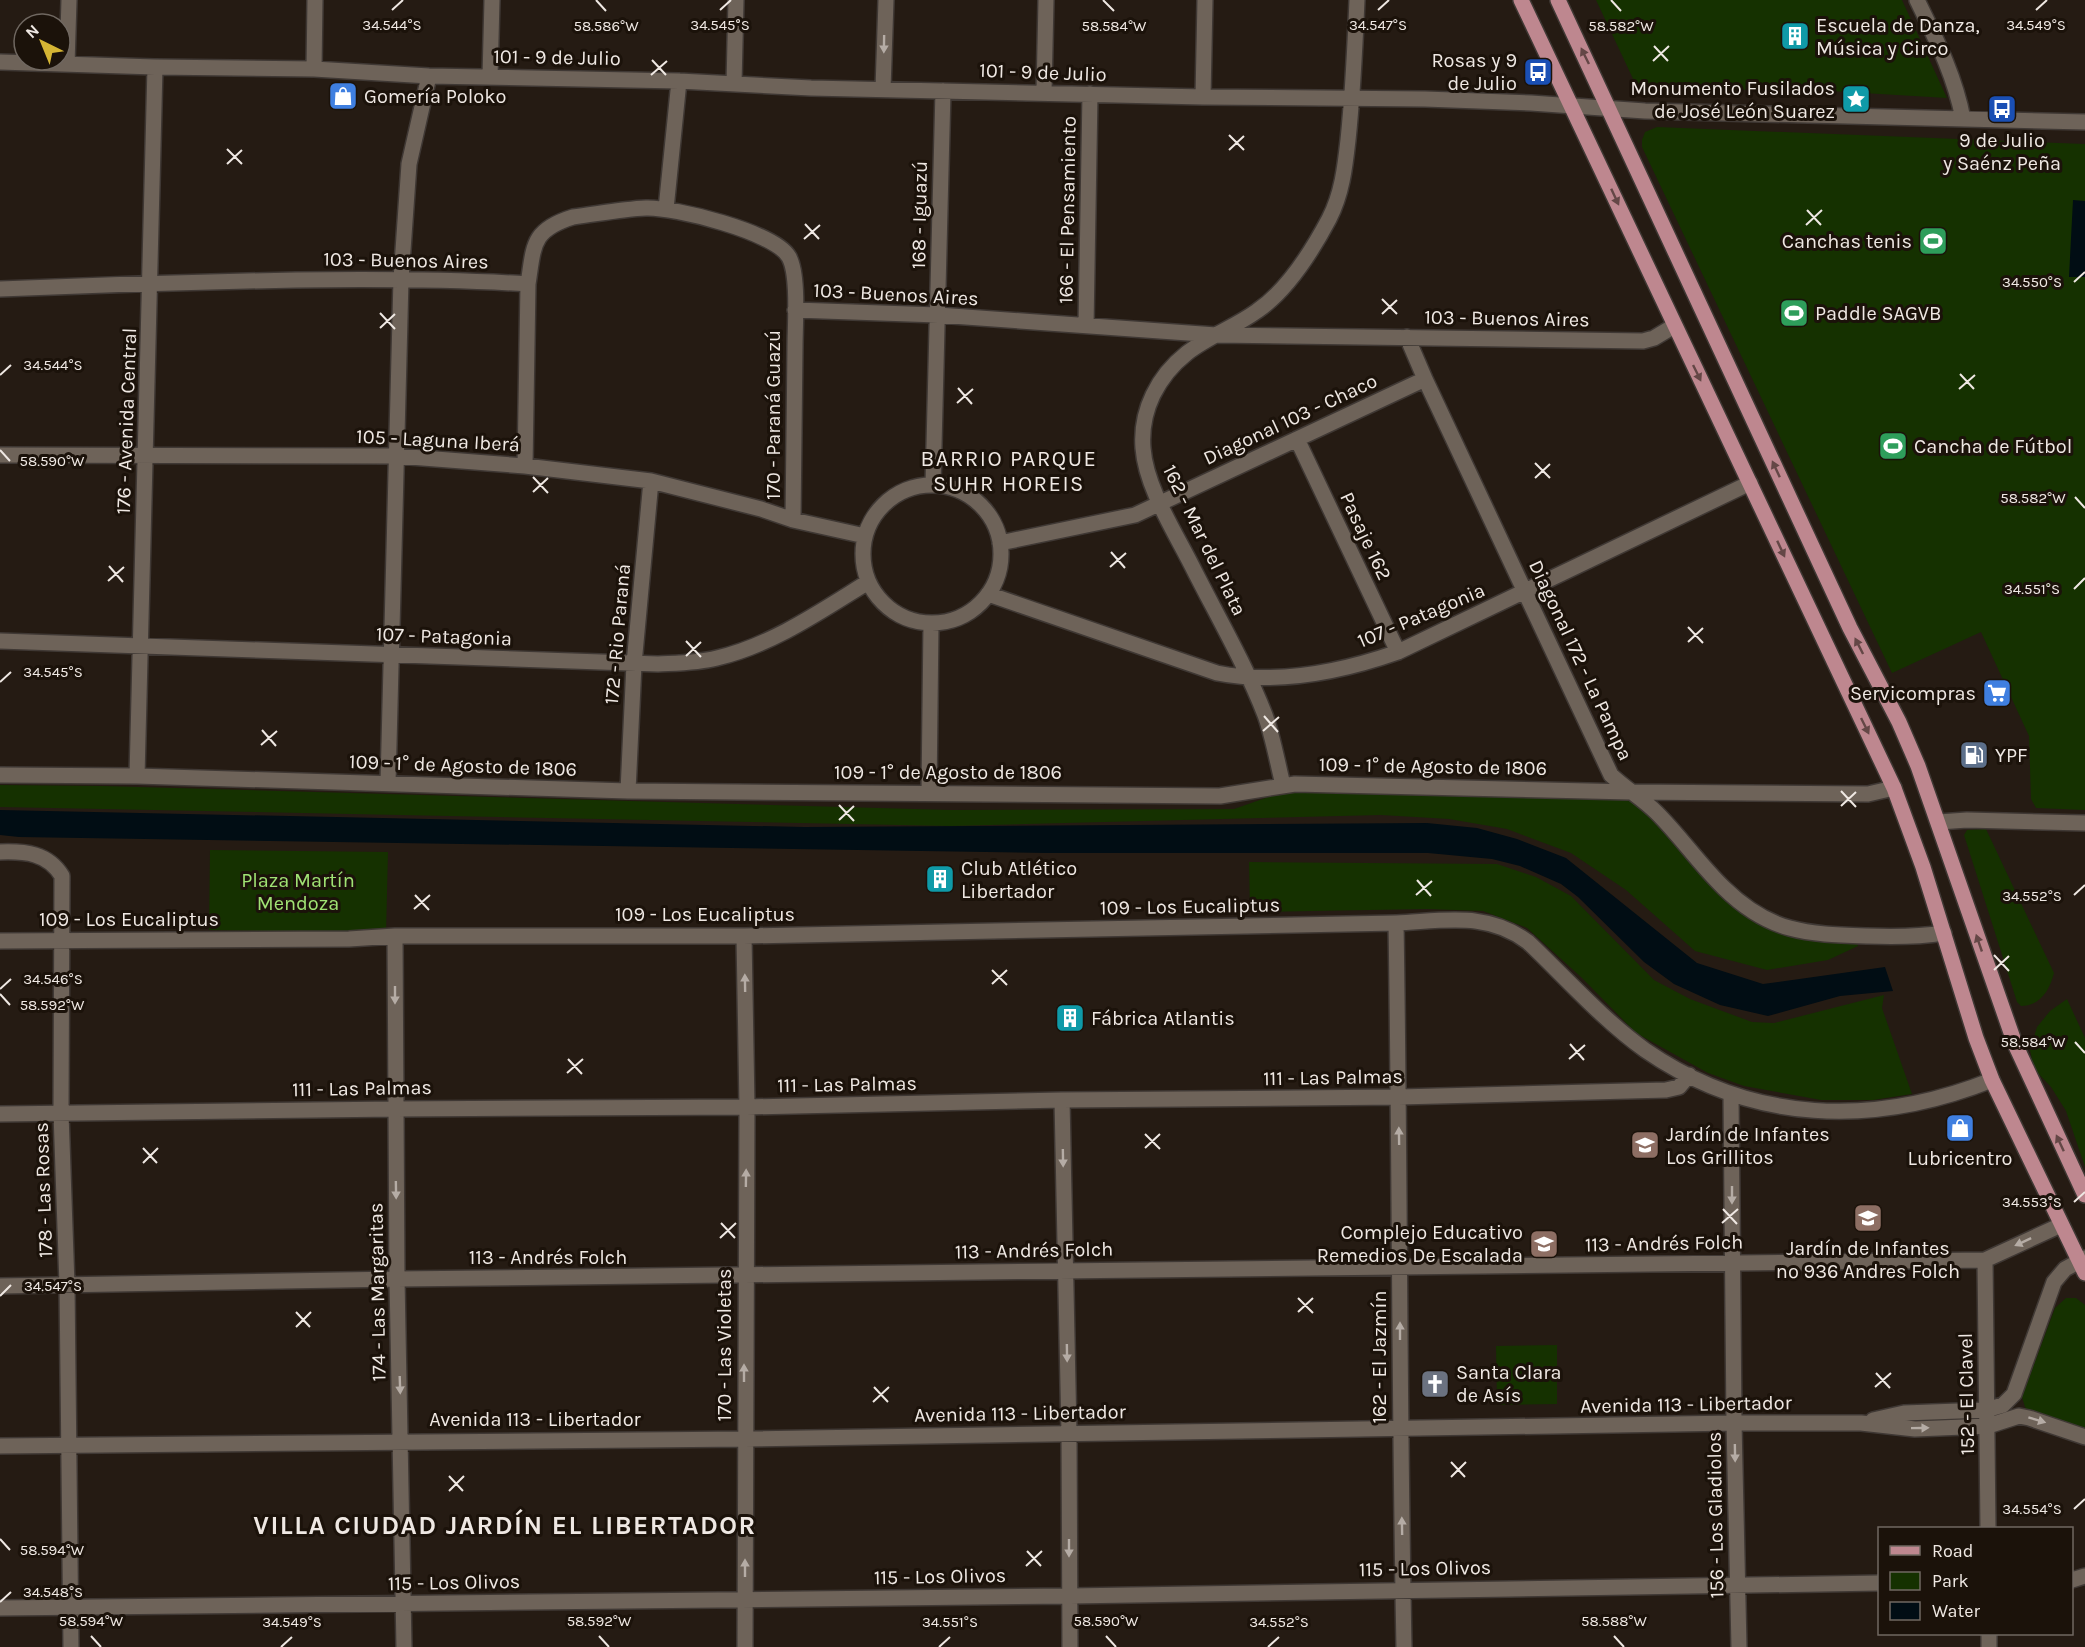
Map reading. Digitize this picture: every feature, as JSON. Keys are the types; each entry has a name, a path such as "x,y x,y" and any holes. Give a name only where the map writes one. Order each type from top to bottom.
{"main road":[{"path":"1521,0 1894,788 1923,867 1976,1038 1992,1080 2061,1225 2083,1264"},
{"path":"1558,0 1850,628 1899,722 1939,822 2015,1044 2085,1195"}],"street":[{"path":"314,69 315,0"},
{"path":"490,77 492,0"},
{"path":"734,84 736,0"},
{"path":"884,89 885,0"},
{"path":"1044,92 1046,0"},
{"path":"1203,97 1205,0"},
{"name":"162 - Mar del Plata","path":"1283,785 1270,732 1248,678 1148,474 1143,446 1143,428 1148,405 1165,376 1187,354 1258,311 1273,298 1316,242 1339,196 1353,98 1357,0"},
{"path":"1917,0 1944,55 1958,93 1963,119"},
{"name":"101 - 9 de Julio","path":"72,64 314,69 429,76 679,81 943,91 1353,98 1610,109 2085,122"},
{"name":"176 - Avenida Central","path":"137,776 155,67"},
{"path":"388,783 401,279 409,164 429,76"},
{"path":"666,209 679,81"},
{"name":"168 - Iguazú","path":"933,485 943,91"},
{"name":"166 - El Pensamiento","path":"1086,326 1089,94"},
{"name":"103 - Buenos Aires","path":"0,290 151,282 401,279 528,284 534,244 548,229 562,221 573,217 629,210 666,209 754,234 783,250 789,256 794,274 795,310 938,315 1216,335 1643,341 1654,338 1674,326"},
{"path":"525,466 528,284"},
{"name":"170 - Paraná Guazú","path":"793,520 795,310"},
{"name":"Diagonal 172 - La Pampa","path":"1407,337 1611,775 1658,813 1723,888 1758,916 1797,931 1817,934 1919,937 1944,933"},
{"name":"Diagonal 103 - Chaco","path":"1000,543 1135,515 1425,379"},
{"name":"Pasaje 162","path":"1297,439 1398,652"},
{"name":"105 - Laguna Iberá","path":"0,455 397,456 525,466 651,481 761,509 793,520 865,536"},
{"name":"172 - Rio Paraná","path":"628,790 634,664 651,481"},
{"name":"107 - Patagonia","path":"987,594 1217,673 1248,678 1319,673 1349,668 1398,652 1750,483"},
{"path":"933,485 952,488 969,496 984,509 994,525 1000,543 999,570 987,594 976,607 961,616 931,623 909,619 892,611 878,598 868,582 863,552 865,536 872,519 884,505 898,494 915,487 933,485"},
{"name":"107 - Patagonia","path":"0,641 634,664 698,662 738,652 783,632 868,582"},
{"path":"929,794 931,623"},
{"name":"109 - 1° de Agosto de 1806","path":"0,775 137,776 628,790 1220,796 1283,785 1868,794 1894,788"},
{"path":"1939,822 1967,820 2085,824"},
{"name":"178 - Las Rosas","path":"0,852 28,852 39,855 57,867 62,876 61,1113 67,1285 71,1647"},
{"name":"109 - Los Eucaliptus","path":"0,941 349,939 396,936 744,936 1471,920 1485,921 1506,928 1528,942 1622,1031 1645,1049 1689,1075 1731,1095 1768,1104 1861,1112 1946,1097 1992,1080"},
{"name":"162 - El Jazmín","path":"1396,923 1404,1647"},
{"name":"174 - Las Margaritas","path":"396,936 395,1109 404,1647"},
{"name":"170 - Las Violetas","path":"744,936 747,1107 745,1647"},
{"name":"111 - Las Palmas","path":"0,1114 747,1107 1062,1100 1399,1097 1666,1090 1678,1087 1689,1075"},
{"name":"156 - Los Gladiolos","path":"1731,1095 1739,1647"},
{"path":"1062,1100 1069,1433 1070,1647"},
{"name":"113 - Andrés Folch","path":"0,1286 1066,1270 1985,1260 2061,1225"},
{"name":"152 - El Clavel","path":"1985,1260 1988,1527"},
{"name":"Avenida 113 - Libertador","path":"1862,1423 1904,1413 1986,1410 2003,1405 2014,1394 2054,1282 2065,1269 2083,1264"},
{"name":"Avenida 113 - Libertador","path":"0,1446 744,1439 1734,1423 1862,1423 1905,1429 1988,1426 2012,1418 2029,1418 2085,1437"},
{"name":"115 - Los Olivos","path":"0,1608 1070,1596 1878,1583"}],"green space":[{"path":"1596,0 1902,0 1947,98 1830,91 1646,88 1635,83"},
{"path":"1657,127 2085,144 2085,810 2036,808 2031,799 2029,736 1981,632 1892,673 1642,147 1645,132"},
{"path":"0,785 951,810 1234,809 1286,791 1620,798 1638,804 1656,817 1737,908 1856,942 1858,946 1828,960 1767,970 1695,951 1626,890 1571,853 1507,829 1449,819 1381,815 951,826 0,807"},
{"path":"1986,829 2054,973 2044,996 2028,1005 2021,1006 2017,1002 1964,835 1967,830"},
{"name":"Plaza Martín Mendoza","path":"210,850 388,852 386,933 209,930"},
{"path":"1249,862 1497,864 1536,877 1571,896 1654,980 1690,999 1752,1022 1774,1023 1884,995 1882,1008 1912,1094 1873,1100 1821,1100 1744,1086 1708,1073 1636,1033 1582,978 1527,928 1483,911 1427,909 1250,912"},
{"path":"2067,999 2085,1038 2085,1167 2066,1111 2051,1087 2034,1069 2030,1050 2037,1027 2050,1011"},
{"path":"2066,1298 2076,1298 2085,1305 2085,1430 2029,1411 2022,1397 2055,1308"},
{"path":"1557,1345 1557,1404 1497,1405 1496,1346"}],"water":[{"path":"2073,200 2085,201 2085,277 2069,277"},
{"path":"0,810 804,827 1427,823 1477,828 1517,839 1566,858 1697,963 1763,984 1885,967 1893,991 1840,996 1768,1016 1720,1005 1674,984 1644,962 1578,897 1561,884 1520,866 1492,859 1428,853 1047,853 19,837 0,835"}],"place":[{"name":"Escuela de Danza, Música y Circo","path":"1795,36"},
{"name":"Rosas y 9 de Julio","path":"1538,72"},
{"name":"Gomería Poloko","path":"343,96"},
{"name":"Monumento Fusilados de José León Suarez","path":"1856,99"},
{"name":"9 de Julio y Saénz Peña","path":"2002,109"},
{"name":"Canchas tenis","path":"1933,241"},
{"name":"Paddle SAGVB","path":"1794,313"},
{"name":"Cancha de Fútbol","path":"1893,446"},
{"name":"Servicompras","path":"1997,693"},
{"name":"YPF","path":"1974,755"},
{"name":"Club Atlético Libertador","path":"940,879"},
{"name":"Fábrica Atlantis","path":"1070,1018"},
{"name":"Lubricentro","path":"1960,1128"},
{"name":"Jardín de Infantes Los Grillitos","path":"1645,1145"},
{"name":"Jardín de Infantes nº 936 Andres Folch","path":"1868,1218"},
{"name":"Complejo Educativo Remedios De Escalada","path":"1544,1244"},
{"name":"Santa Clara de Asís","path":"1435,1384"}],"district":[{"name":"BARRIO PARQUE SUHR HOREIS","path":"1009,470"},
{"name":"VILLA CIUDAD JARDÍN EL LIBERTADOR","path":"505,1525"}]}
